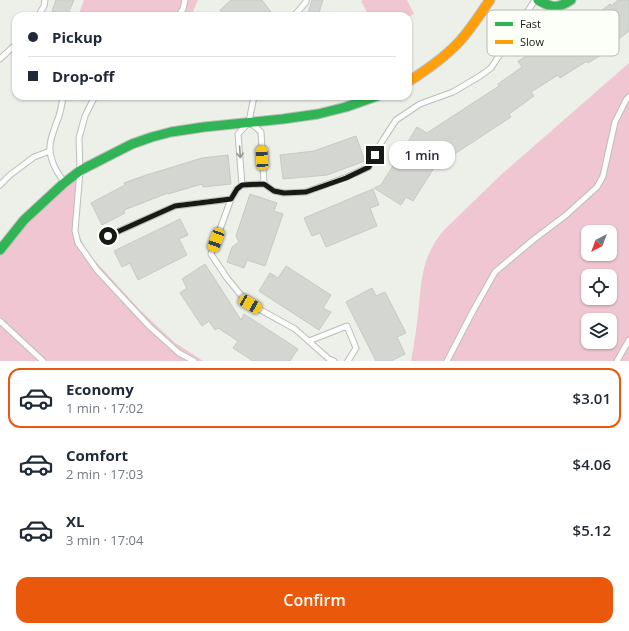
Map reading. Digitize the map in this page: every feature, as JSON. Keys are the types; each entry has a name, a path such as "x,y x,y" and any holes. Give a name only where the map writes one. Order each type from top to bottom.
{"street":[{"path":"412,79 457,43 473,25 490,0"},
{"path":"536,0 554,7 563,5 571,0"},
{"path":"0,250 24,220 64,183 80,171 132,144 171,132 318,114 346,108 367,100"}],"lane":[{"path":"40,12 44,6 45,0"},
{"path":"181,12 185,0"},
{"path":"297,12 306,0"},
{"path":"529,10 536,0"},
{"path":"0,59 12,48"},
{"path":"334,361 329,359 295,329 250,304 227,278 211,254 231,199 237,189 242,185 264,184 274,191 284,193 306,192 346,178 369,167 381,143 396,120 420,104 453,92 480,76 491,68 499,56"},
{"path":"447,361 495,272 566,215 596,186 603,176 615,122 629,97"},
{"path":"63,100 62,107 50,141 50,151 52,160 64,183"},
{"path":"93,100 85,116 79,138 80,171 75,232 78,243 97,270 149,326 179,353 194,361"},
{"path":"242,185 238,134 249,122 253,100"},
{"path":"249,122 261,132 264,184"},
{"path":"0,185 10,175 34,157 50,151"},
{"path":"108,236 175,206 231,199"},
{"path":"0,321 43,361"},
{"path":"309,341 347,326 356,348 348,361"},
{"path":"617,361 629,340"}],"shaded area":[{"path":"84,0 198,0 193,12 80,12"},
{"path":"407,0 414,14 412,15 412,12 367,12 361,1"},
{"path":"629,63 629,361 411,361 423,271 435,242 443,231 503,173"},
{"path":"81,170 76,213 78,234 88,253 140,310 174,342 203,361 0,361 0,250"}],"building":[{"path":"56,0 74,0 69,12 52,11"},
{"path":"231,0 262,0 271,12 222,12 220,10"},
{"path":"312,0 323,0 319,12 308,12"},
{"path":"618,0 629,0 629,31 619,39 619,10 602,10 610,4 611,6"},
{"path":"526,56 599,56 588,63 587,61 560,78 558,75 531,92 534,96 509,114 511,117 453,155 448,146 413,201 406,197 401,205 374,188 381,185 417,127 427,133 499,86 498,84 522,67 518,61"},
{"path":"356,136 365,161 327,175 283,179 280,155 314,151"},
{"path":"228,155 231,184 203,187 202,184 168,193 124,210 125,213 102,225 91,203 125,185 124,183 149,174 202,158"},
{"path":"373,189 379,205 370,208 377,226 326,247 320,233 312,236 304,218"},
{"path":"250,194 277,203 274,211 283,214 265,266 247,260 244,268 227,262 232,247 239,242 236,236"},
{"path":"180,219 188,235 179,239 187,255 138,280 130,263 122,267 114,251"},
{"path":"205,264 241,320 244,314 298,349 290,361 253,361 233,348 238,341 218,328 215,330 209,321 202,326 180,293 187,288 182,279"},
{"path":"286,266 331,295 323,308 331,312 319,330 259,291 270,273 278,278"},
{"path":"372,288 376,296 385,292 406,333 397,337 405,354 391,361 376,361 346,302"}],"traffic: fast":[{"path":"538,0 551,6 562,5 571,0"},
{"path":"0,250 24,220 64,183 81,170 132,144 171,132 318,114 366,100"}],"traffic: slow":[{"path":"412,79 435,64 459,42 468,32 490,0"}],"route":[{"path":"108,236 175,206 231,199 237,189 242,185 264,184 274,191 284,193 306,192 346,178 369,167 375,155"}]}
